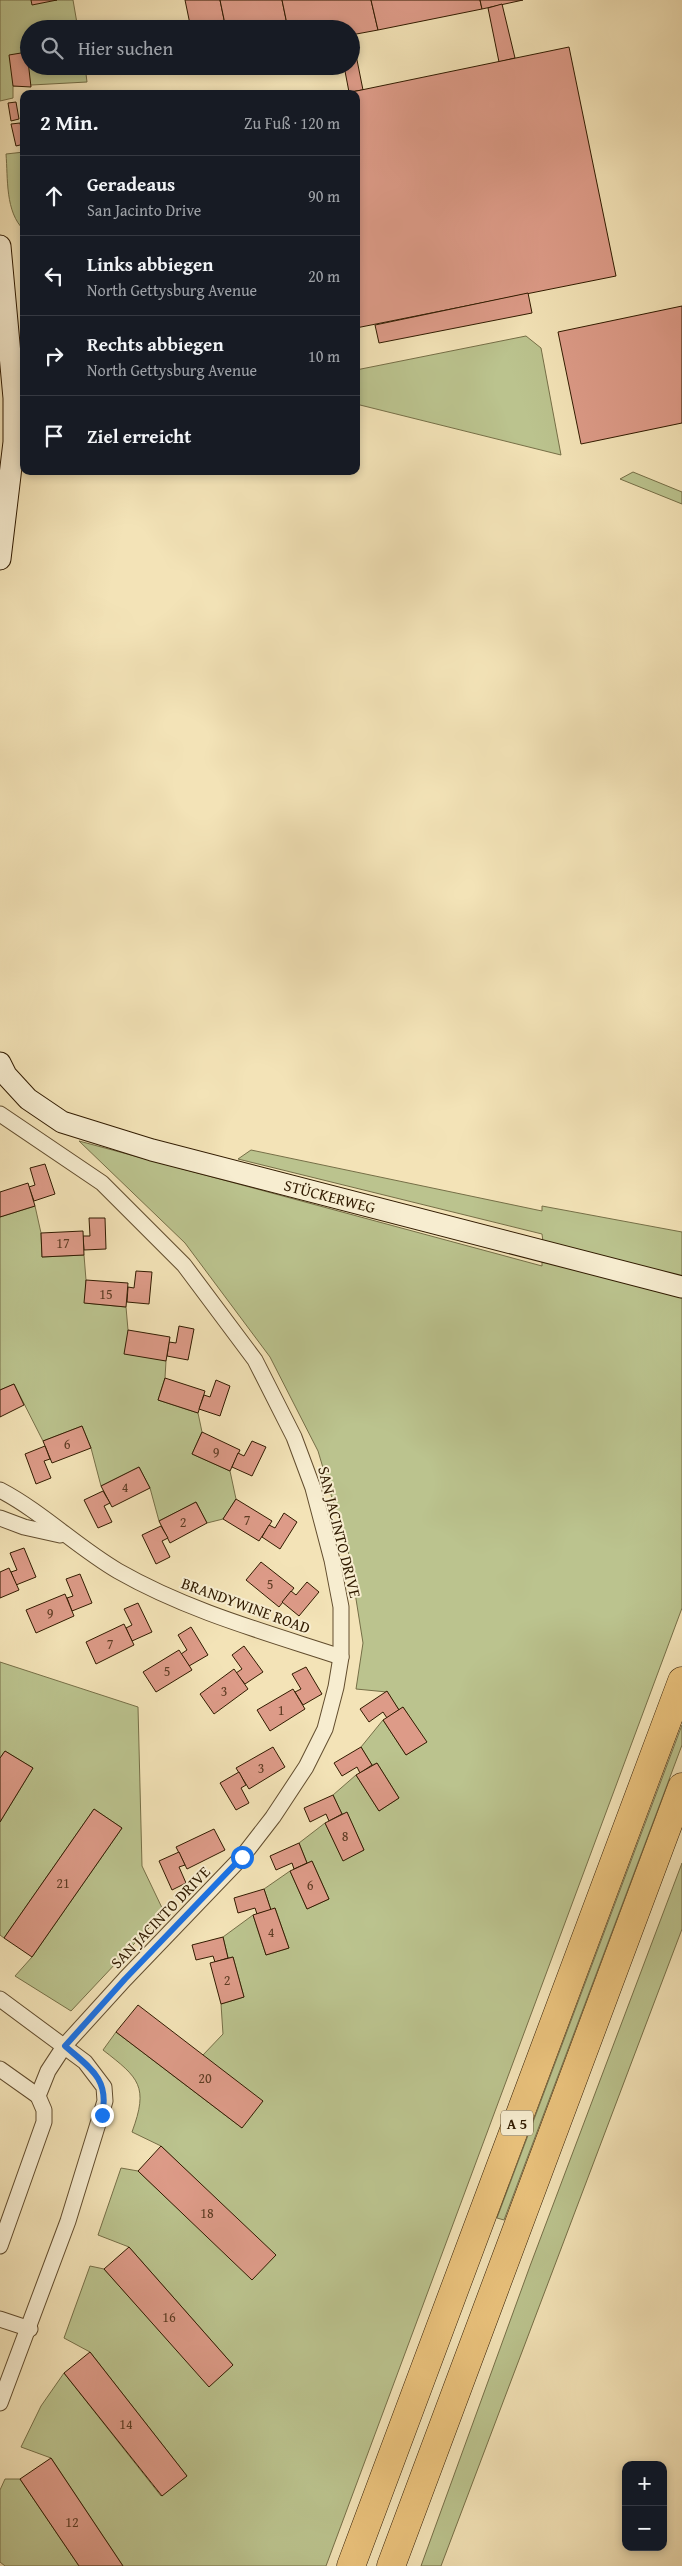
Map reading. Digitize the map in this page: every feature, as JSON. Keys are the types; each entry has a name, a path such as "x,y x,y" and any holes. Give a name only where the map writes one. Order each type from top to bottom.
{"highway":[{"name":"A 5","path":"351,2566 682,1681"},
{"name":"A 5","path":"391,2566 682,1787"}],"street":[{"path":"0,246 14,398 14,442 0,559"},
{"name":"STÜCKERWEG","path":"0,1063 6,1075 28,1099 62,1122 152,1150 682,1287"},
{"name":"SAN JACINTO DRIVE","path":"0,1114 102,1183 184,1265 255,1360 294,1437 313,1488 342,1607 341,1657 336,1687 325,1729 306,1767 273,1817 242,1857 125,1979 65,2046 48,2071 38,2096"},
{"name":"BRANDYWINE ROAD","path":"0,1490 18,1500 64,1536 118,1571 191,1607 341,1657"},
{"name":"BRANDYWINE ROAD","path":"0,1518 24,1528 64,1536"},
{"path":"0,1999 65,2046 96,2076 104,2087 105,2101 68,2221 30,2329 0,2403"},
{"path":"0,2069 38,2096 44,2110 44,2122 0,2246"},
{"path":"0,2319 30,2329"}],"green space":[{"path":"0,0 73,0 76,20 20,20 20,75 86,75 87,82 13,86 13,98 0,101"},
{"path":"20,152 20,225 13,214 10,204 6,154"},
{"path":"526,336 541,348 561,455 360,405 360,369"},
{"path":"633,472 682,492 682,504 620,479"},
{"path":"79,1141 542,1266 542,1260 682,1297 682,1608 326,2566 123,2566 51,2458 21,2447 41,2406 64,2373 161,2496 187,2476 90,2352 64,2338 90,2266 104,2269 209,2386 233,2365 129,2247 98,2235 121,2168 138,2171 252,2279 275,2255 161,2146 132,2132 140,2104 140,2093 137,2084 125,2068 103,2050 116,2032 242,2128 203,2055 223,2034 221,2004 244,1997 233,1957 228,1958 223,1937 253,1915 266,1955 289,1948 275,1908 271,1910 264,1889 290,1871 307,1909 329,1899 312,1861 307,1863 299,1843 325,1823 343,1860 364,1850 347,1813 342,1814 333,1795 356,1775 379,1811 399,1798 377,1763 372,1765 361,1747 383,1720 406,1755 426,1742 403,1707 399,1710 387,1692 356,1689 363,1643 349,1555 318,1451 270,1357 185,1243"},
{"path":"251,1150 542,1211 542,1206 682,1232 682,1277 543,1242 542,1234 238,1159"},
{"path":"35,1206 41,1233 42,1257 84,1255 85,1303 126,1307 128,1330 166,1361 165,1378 158,1400 198,1413 202,1432 192,1454 230,1471 236,1499 223,1519 207,1523 196,1502 159,1521 150,1488 139,1467 101,1486 91,1448 82,1426 43,1441 14,1384 0,1390 0,1217"},
{"path":"0,1662 138,1707 142,1866 164,1912 71,2011 15,1976 32,1957 122,1828 94,1809 4,1938 0,1935 0,1822 33,1768 5,1751 0,1758"},
{"path":"682,1725 682,1745 504,2220 497,2218"},
{"path":"682,1863 682,1929 441,2566 421,2566 530,2266"},
{"path":"5,2479 20,2479 79,2566 5,2566 0,2562 0,2490"}],"building":[{"path":"31,0 57,0 32,5"},
{"path":"185,0 220,0 224,20 189,20"},
{"path":"220,0 282,0 286,20 224,20"},
{"path":"282,0 371,0 378,30 360,33 360,20 286,20"},
{"path":"371,0 480,0 482,9 378,30"},
{"path":"480,0 523,0 482,9"},
{"path":"502,4 515,58 499,62 488,8"},
{"path":"569,47 616,276 360,327 360,90"},
{"path":"20,53 20,75 30,75 31,87 13,86 9,55"},
{"path":"346,75 360,75 363,90 349,90"},
{"path":"16,102 19,119 11,121 8,103"},
{"path":"20,123 20,145 16,146 11,124"},
{"path":"528,293 532,313 379,343 375,325"},
{"path":"682,306 682,423 581,444 558,332"},
{"path":"45,1164 55,1194 34,1201 29,1187 35,1185 30,1168"},
{"path":"28,1183 35,1206 0,1217 0,1192"},
{"path":"89,1218 105,1218 106,1249 84,1250 83,1236 90,1236"},
{"path":"83,1231 84,1255 42,1257 41,1233"},
{"path":"136,1271 152,1272 149,1304 127,1302 128,1287 134,1288"},
{"path":"86,1280 128,1283 126,1307 84,1303"},
{"path":"179,1326 194,1329 188,1360 167,1356 169,1342 176,1343"},
{"path":"128,1330 170,1337 166,1361 124,1354"},
{"path":"165,1378 205,1391 198,1413 158,1400"},
{"path":"216,1380 230,1386 220,1416 199,1409 204,1395 210,1397"},
{"path":"14,1384 24,1405 0,1417 0,1390"},
{"path":"82,1426 91,1448 52,1463 43,1441"},
{"path":"202,1432 240,1450 230,1471 192,1454"},
{"path":"252,1441 266,1447 252,1476 232,1467 238,1453 244,1456"},
{"path":"45,1446 50,1459 44,1461 51,1478 36,1484 25,1454"},
{"path":"139,1467 150,1488 112,1507 101,1486"},
{"path":"103,1491 110,1503 104,1506 112,1522 98,1528 84,1500"},
{"path":"236,1499 272,1521 259,1541 223,1519"},
{"path":"196,1502 207,1523 170,1543 159,1521"},
{"path":"284,1513 297,1522 280,1549 262,1537 269,1525 275,1528"},
{"path":"161,1526 168,1538 162,1541 170,1557 156,1564 142,1535"},
{"path":"24,1548 36,1577 16,1585 11,1572 17,1570 10,1553"},
{"path":"261,1562 294,1588 279,1607 246,1580"},
{"path":"9,1568 19,1590 0,1598 0,1572"},
{"path":"80,1574 92,1603 72,1611 67,1598 73,1596 66,1579"},
{"path":"307,1582 319,1592 299,1616 282,1602 291,1591 296,1595"},
{"path":"65,1594 74,1616 36,1633 26,1610"},
{"path":"138,1603 152,1632 132,1641 126,1628 132,1625 124,1609"},
{"path":"124,1624 134,1645 96,1664 86,1642"},
{"path":"191,1627 208,1655 189,1666 181,1654 187,1650 178,1635"},
{"path":"244,1646 263,1672 245,1684 236,1673 242,1669 232,1655"},
{"path":"179,1650 192,1670 156,1692 143,1672"},
{"path":"306,1667 322,1694 303,1705 295,1692 301,1689 292,1674"},
{"path":"234,1669 248,1689 214,1714 200,1694"},
{"path":"293,1689 305,1709 270,1731 257,1710"},
{"path":"387,1691 399,1710 387,1718 383,1712 369,1722 360,1709"},
{"path":"403,1707 427,1742 406,1755 383,1720"},
{"path":"273,1747 285,1767 249,1789 236,1768"},
{"path":"361,1747 372,1765 360,1773 357,1767 342,1776 334,1763"},
{"path":"5,1751 33,1768 0,1822 0,1758"},
{"path":"377,1763 399,1798 379,1811 356,1775"},
{"path":"239,1772 246,1785 241,1788 249,1803 236,1810 220,1783"},
{"path":"333,1795 342,1814 329,1821 326,1814 310,1822 304,1808"},
{"path":"94,1809 122,1828 32,1957 4,1938"},
{"path":"347,1812 364,1850 343,1861 325,1823"},
{"path":"214,1829 225,1850 187,1869 176,1847"},
{"path":"299,1843 307,1863 294,1869 292,1863 276,1870 270,1856"},
{"path":"179,1852 185,1865 179,1867 186,1883 172,1890 159,1861"},
{"path":"312,1861 329,1899 307,1909 290,1871"},
{"path":"264,1889 271,1910 257,1914 255,1908 238,1913 234,1898"},
{"path":"275,1908 289,1948 266,1955 253,1915"},
{"path":"223,1937 228,1958 215,1962 213,1956 196,1960 192,1945"},
{"path":"233,1957 244,1997 221,2004 210,1963"},
{"path":"138,2005 263,2101 242,2128 116,2032"},
{"path":"161,2146 276,2255 252,2280 138,2171"},
{"path":"129,2247 233,2365 209,2387 104,2269"},
{"path":"90,2352 187,2476 162,2496 64,2373"},
{"path":"51,2458 123,2566 79,2566 20,2479"}],"route":[{"path":"102,2115 105,2101 104,2087 85,2062 65,2046 125,1979 242,1857"}]}
